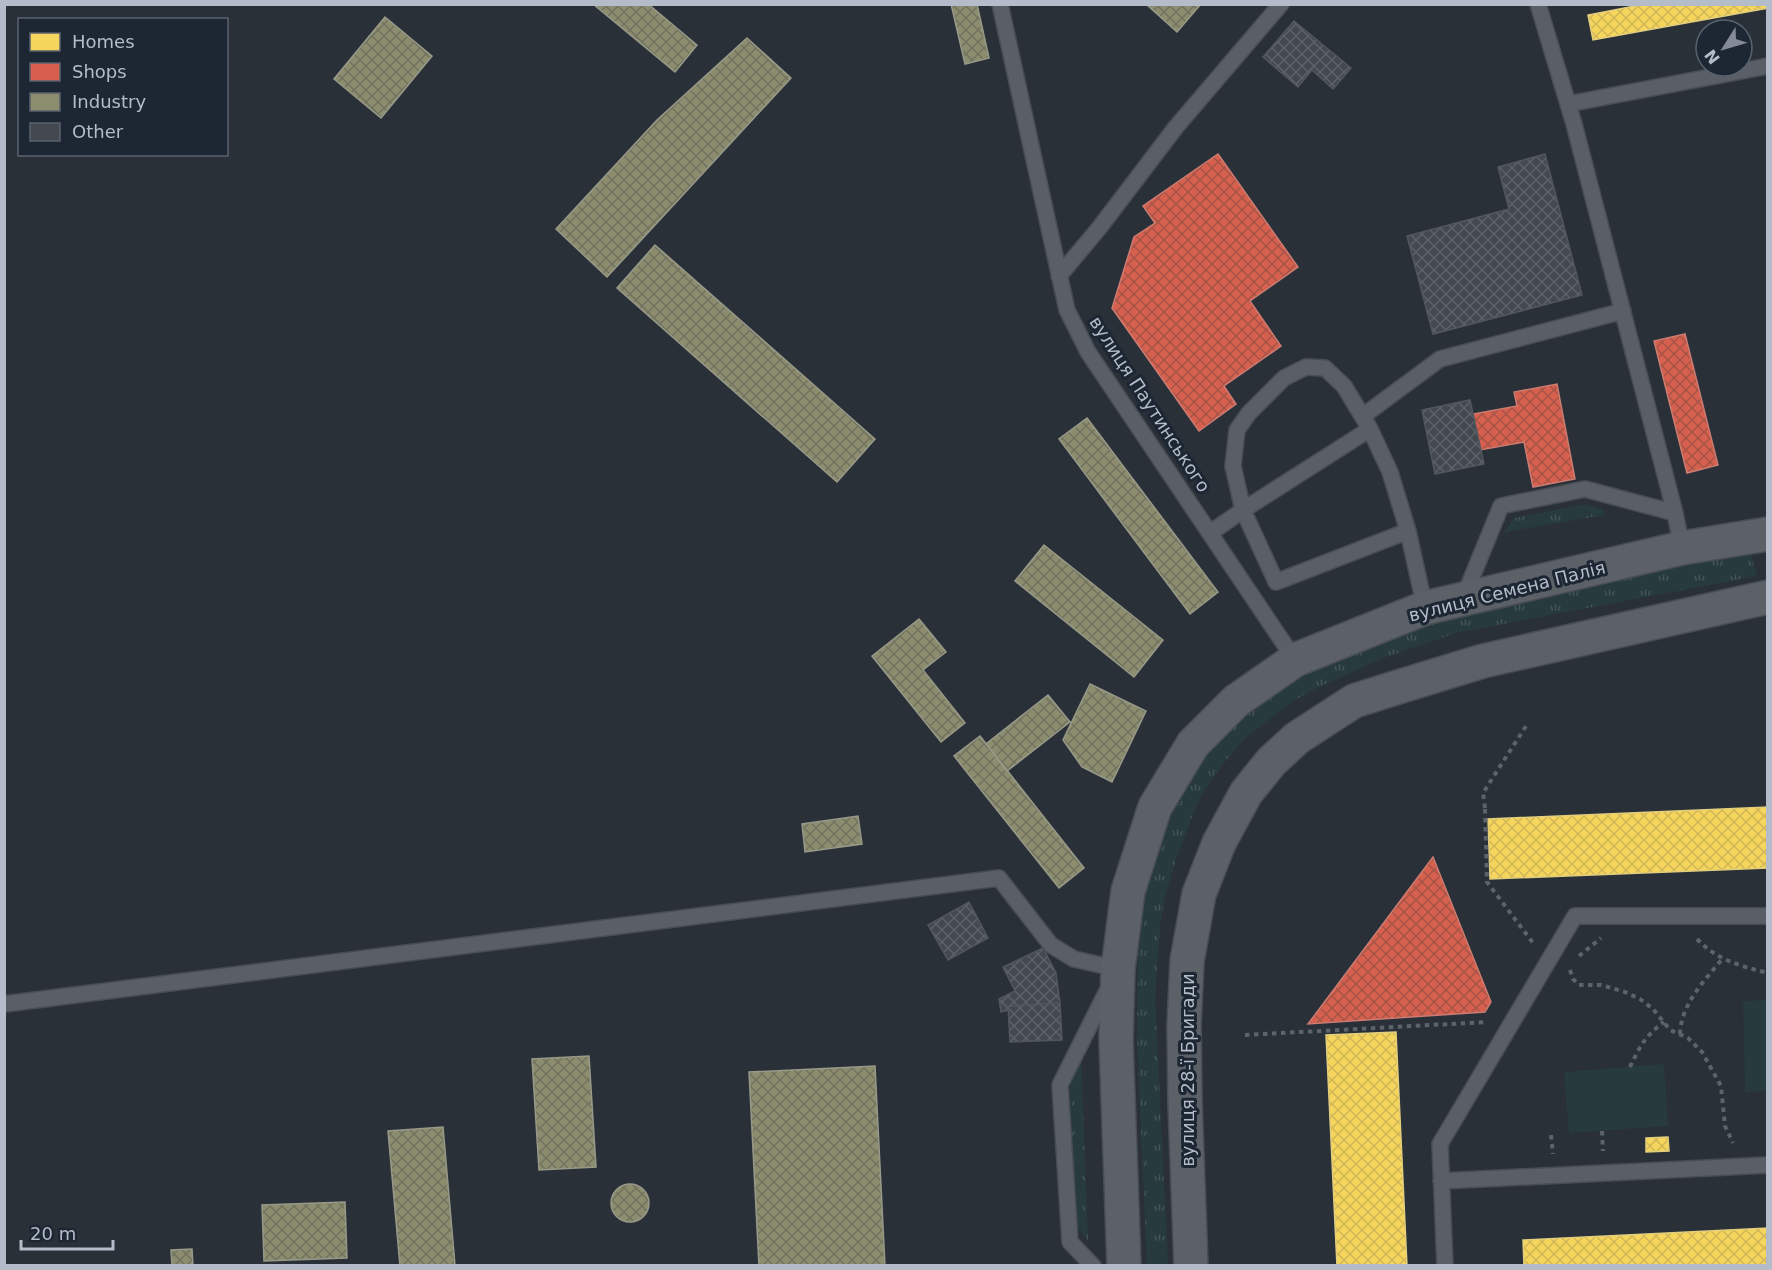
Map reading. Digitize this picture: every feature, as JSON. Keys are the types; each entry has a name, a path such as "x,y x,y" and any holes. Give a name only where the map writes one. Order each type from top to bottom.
{"main road":[{"name":"вулиця Семена Палія","path":"1118,969 1128,891 1155,807 1193,744 1236,701 1295,660 1425,608 1682,548 1767,534"},
{"name":"вулиця 28-ї Бригади","path":"1191,1266 1185,1103 1184,1025 1187,961 1199,894 1219,843 1246,793 1271,762 1297,738 1354,702 1483,661 1767,597"},
{"path":"1118,969 1116,1040 1124,1266"}],"lane":[{"name":"вулиця Паутинського","path":"1000,4 1067,310 1088,352 1295,660"},
{"path":"1059,276 1100,227 1176,127 1281,4"},
{"path":"1538,4 1568,104 1623,311 1682,548"},
{"path":"1568,104 1767,66"},
{"path":"1210,533 1366,422 1440,359 1623,311"},
{"path":"1408,531 1276,582 1243,510 1233,466 1237,430 1249,412 1284,378 1306,367 1324,368 1344,386 1366,422 1390,472 1408,531 1425,608"},
{"path":"1463,599 1501,506 1585,489 1675,513"},
{"path":"4,1004 999,878 1051,945 1074,959 1118,969 1060,1086 1070,1242 1093,1266"},
{"path":"1445,1266 1440,1144 1575,916 1767,916"},
{"path":"1441,1181 1767,1164"}],"path":[{"path":"1526,726 1483,793 1487,882 1547,963"},
{"path":"1565,961 1578,956 1596,943 1609,930 1617,916"},
{"path":"1694,936 1708,950 1740,966 1767,974"},
{"path":"1561,941 1565,961 1573,979 1579,985 1601,985 1640,999 1653,1009 1671,1030 1688,1038 1702,1052 1722,1092 1730,1140 1747,1158 1749,1166"},
{"path":"1680,1034 1680,1024 1687,1006 1703,982 1724,958"},
{"path":"1245,1035 1513,1020"},
{"path":"1630,1067 1649,1033 1664,1022"}],"green space":[{"path":"1586,504 1603,510 1605,515 1505,532 1514,518"},
{"path":"1749,548 1757,576 1456,633 1383,658 1321,686 1293,701 1244,739 1205,789 1194,811 1165,897 1160,925 1155,997 1168,1265 1147,1266 1137,1038 1138,956 1145,895 1155,859 1176,805 1190,779 1230,726 1256,705 1314,670 1412,623"},
{"path":"1767,1000 1767,1091 1745,1092 1743,1001"},
{"path":"1081,1055 1088,1240 1075,1225 1070,1087"},
{"path":"1664,1064 1668,1126 1569,1133 1564,1072"}],"building: Homes":[{"path":"1645,4 1768,4 1768,8 1713,18 1694,18 1694,22 1593,40 1588,15"},
{"path":"1768,807 1768,868 1490,879 1488,819"},
{"path":"1396,1032 1407,1266 1337,1266 1326,1035"},
{"path":"1668,1137 1669,1151 1646,1152 1646,1138"},
{"path":"1768,1228 1768,1266 1524,1266 1523,1240"}],"building: Shops":[{"path":"1218,154 1298,267 1250,301 1281,346 1224,386 1236,404 1199,431 1112,308 1134,237 1155,223 1143,206"},
{"path":"1685,334 1718,465 1687,473 1654,341"},
{"path":"1557,384 1575,479 1533,487 1524,442 1480,450 1473,414 1517,406 1514,392"},
{"path":"1433,857 1491,1002 1485,1012 1308,1024"}],"building: Industry":[{"path":"593,4 648,4 697,45 675,72"},
{"path":"951,4 977,4 989,58 965,64"},
{"path":"1146,4 1201,4 1177,32"},
{"path":"385,17 432,56 381,118 334,79"},
{"path":"747,38 791,78 607,277 556,229 657,120"},
{"path":"655,245 875,439 837,482 617,288"},
{"path":"1087,418 1218,592 1190,614 1059,439"},
{"path":"1044,545 1163,640 1134,677 1015,581"},
{"path":"919,619 946,652 923,670 965,723 941,742 872,656"},
{"path":"1090,684 1146,711 1112,782 1082,767 1063,740"},
{"path":"1048,695 1070,722 1007,771 986,744"},
{"path":"980,736 1084,868 1059,888 954,756"},
{"path":"858,816 862,844 805,852 802,824"},
{"path":"589,1056 596,1167 539,1170 532,1059"},
{"path":"875,1066 885,1266 759,1266 749,1072"},
{"path":"443,1127 455,1265 400,1266 388,1131"},
{"path":"630,1184 644,1189 649,1203 644,1217 630,1222 616,1217 611,1203 616,1189"},
{"path":"345,1202 347,1258 264,1261 262,1205"},
{"path":"192,1249 193,1266 172,1266 171,1250"}],"building: Other":[{"path":"1294,21 1351,68 1333,89 1312,70 1298,87 1263,57"},
{"path":"1545,154 1582,295 1433,334 1407,236 1509,209 1498,167"},
{"path":"1470,400 1484,464 1435,474 1422,410"},
{"path":"969,902 988,938 948,960 928,925"},
{"path":"1043,948 1056,973 1060,1003 1008,1006 1009,1010 1001,1012 999,999 1015,991 1003,967"},
{"path":"1060,1003 1062,1040 1010,1042 1008,1006"}]}
